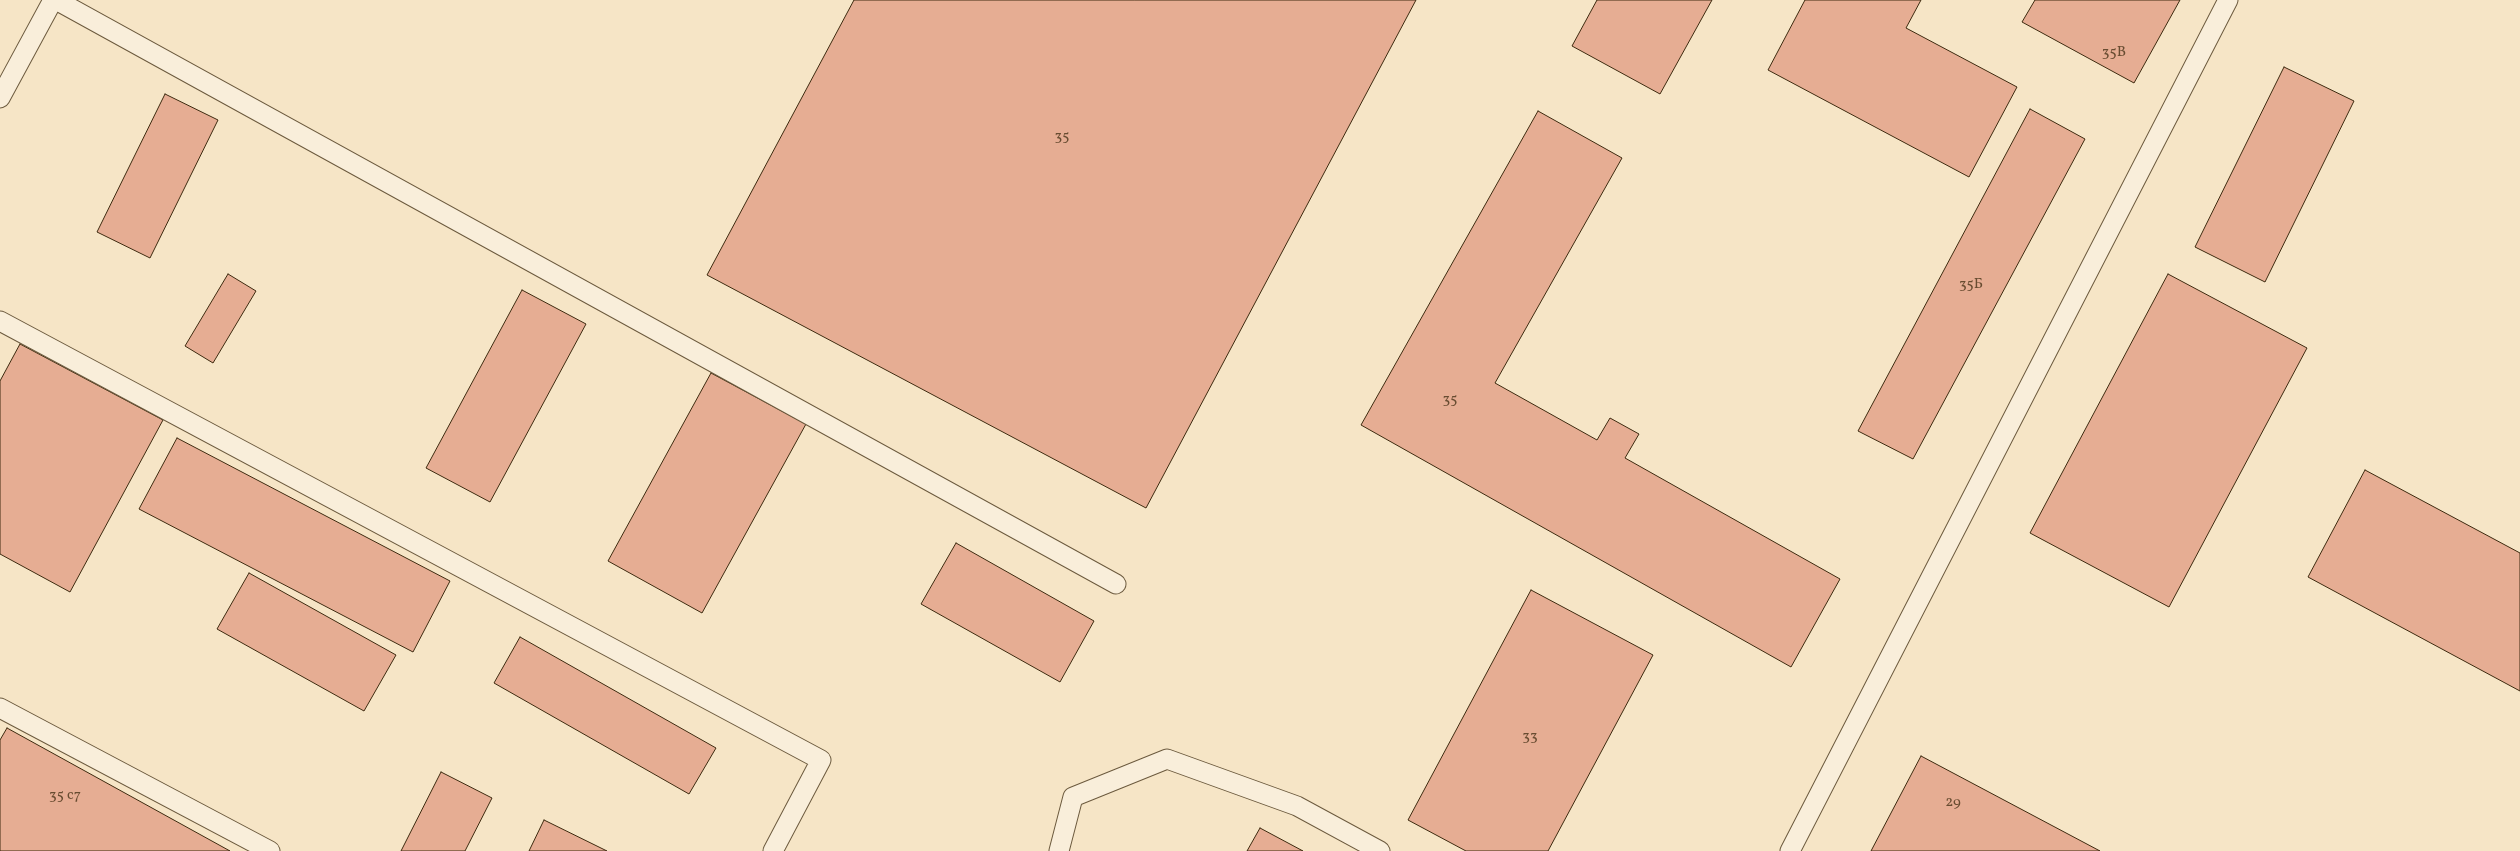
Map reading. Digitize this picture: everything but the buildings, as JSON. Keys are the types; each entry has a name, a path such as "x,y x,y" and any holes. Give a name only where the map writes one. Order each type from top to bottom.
{"lane":[{"path":"0,98 54,0 1116,584"},
{"path":"1790,851 2228,0"},
{"path":"0,321 821,760 773,851"},
{"path":"0,708 270,851"},
{"path":"1059,851 1073,797 1167,758 1297,806 1380,851"}]}
